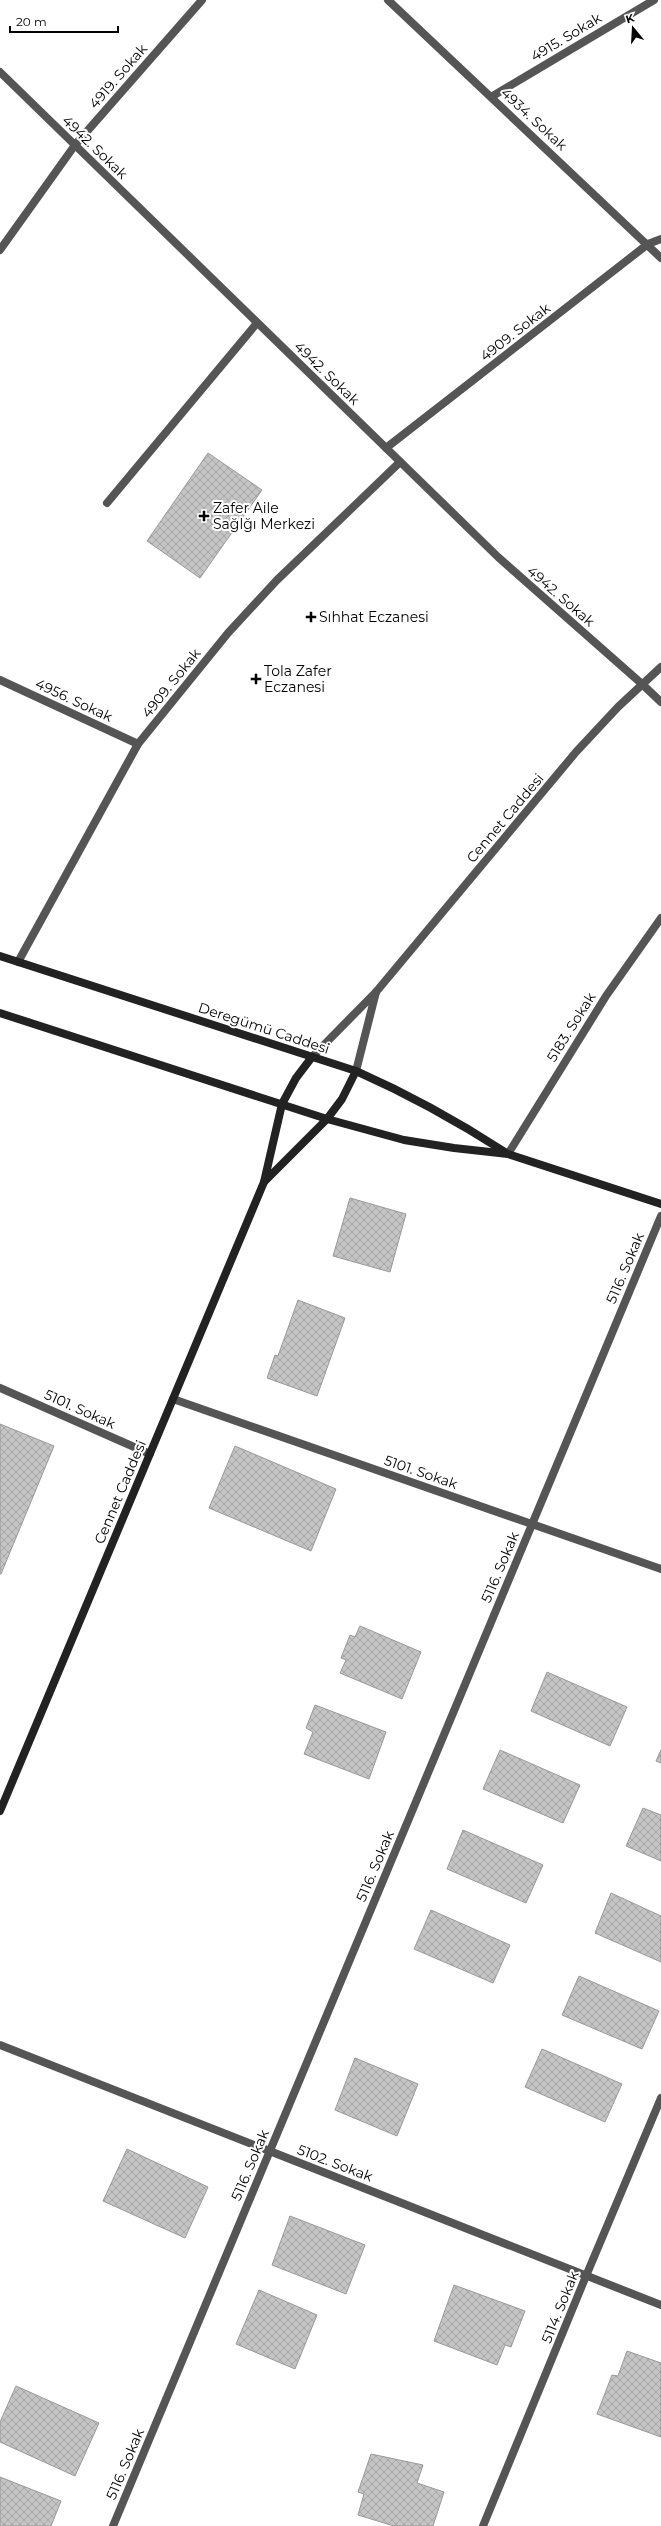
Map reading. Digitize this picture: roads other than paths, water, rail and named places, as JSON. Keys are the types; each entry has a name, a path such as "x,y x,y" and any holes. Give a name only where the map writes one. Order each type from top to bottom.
{"main road":[{"name":"Deregümü Caddesi","path":"0,956 356,1071 406,1093 463,1125 508,1154"},
{"name":"Deregümü Caddesi","path":"0,1013 327,1119 404,1140 454,1148 508,1154 661,1204"},
{"name":"Cennet Caddesi","path":"0,1811 264,1182 282,1104 296,1078 312,1057"},
{"name":"Cennet Caddesi","path":"264,1182 327,1119 342,1099 356,1071"}],"street":[{"name":"4919. Sokak","path":"0,250 75,145 202,0"},
{"name":"4934. Sokak","path":"388,0 648,244 661,258"},
{"name":"4915. Sokak","path":"491,97 654,0"},
{"name":"4942. Sokak","path":"0,72 498,557 661,702"},
{"name":"4909. Sokak","path":"386,448 648,244 661,239"},
{"path":"107,503 257,323"},
{"name":"4909. Sokak","path":"18,962 138,744 228,633 277,580 400,462"},
{"name":"Cennet Caddesi","path":"312,1057 376,992 576,752 642,684 661,667"},
{"name":"4956. Sokak","path":"0,680 138,744"},
{"name":"5183. Sokak","path":"508,1154 606,996 661,918"},
{"name":"Cennet Caddesi","path":"356,1071 376,992"},
{"name":"5116. Sokak","path":"113,2526 661,1216"},
{"name":"5101. Sokak","path":"0,1388 150,1454"},
{"name":"5101. Sokak","path":"173,1399 661,1569"},
{"name":"5102. Sokak","path":"0,2045 661,2305"},
{"name":"5114. Sokak","path":"483,2526 661,2098"}],"place":[{"name":"Zafer Aile Sağlğı Merkezi","path":"204,516"},
{"name":"Sıhhat Eczanesi","path":"311,617"},
{"name":"Tola Zafer Eczanesi","path":"256,679"}]}
